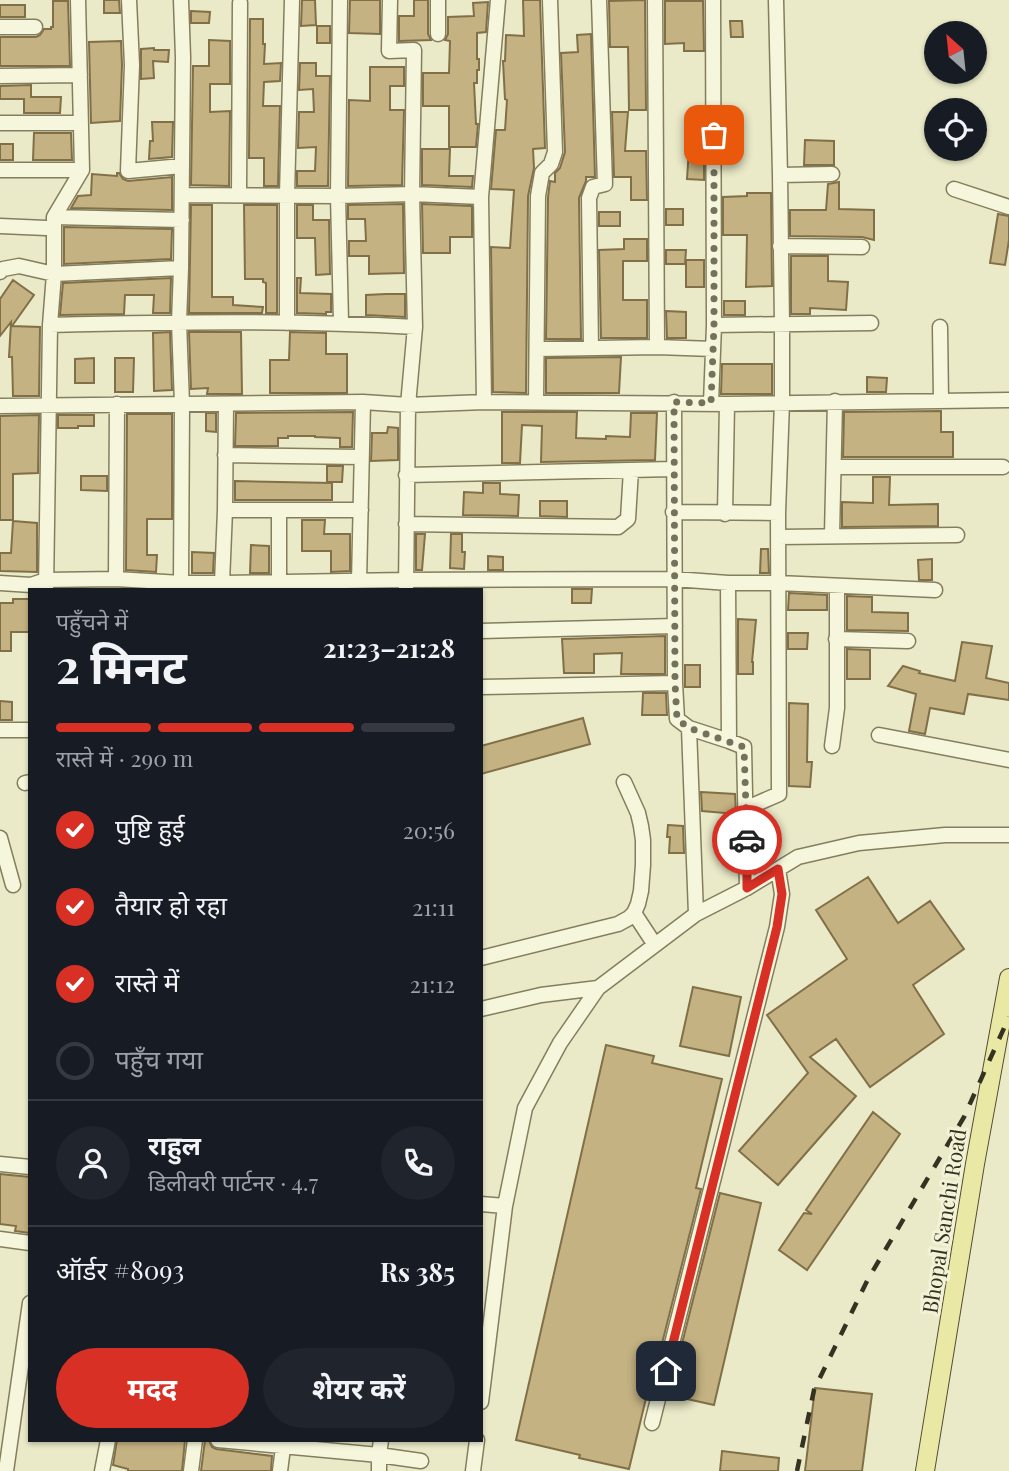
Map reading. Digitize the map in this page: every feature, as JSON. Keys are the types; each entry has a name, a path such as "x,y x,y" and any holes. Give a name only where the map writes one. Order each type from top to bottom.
{"main road":[{"name":"Bhopal Sanchi Road","path":"925,1471 975,1164 1009,978"}],"street":[{"path":"0,226 46,229 54,222 82,170 78,0"},
{"path":"129,0 132,65 128,171 182,166"},
{"path":"181,0 184,57 179,322 182,404 181,583"},
{"path":"287,323 292,0"},
{"path":"340,0 338,197 341,323"},
{"path":"390,0 389,51 414,50 411,194 415,327 408,405 406,585"},
{"path":"438,0 438,34"},
{"path":"484,402 481,197 498,0"},
{"path":"536,402 538,196 542,173 551,164 555,152 550,0"},
{"path":"591,347 589,198 593,187 605,184 599,0"},
{"path":"655,0 657,347"},
{"path":"711,403 714,325 713,0"},
{"path":"747,808 779,794 778,513 782,324 776,0"},
{"path":"239,195 240,3"},
{"path":"0,27 35,27"},
{"path":"0,76 80,75"},
{"path":"0,123 80,123"},
{"path":"0,170 82,170"},
{"path":"780,175 832,174"},
{"path":"954,189 1009,207"},
{"path":"182,195 338,197 411,194 481,197"},
{"path":"54,222 181,220"},
{"path":"46,585 54,222"},
{"path":"780,246 862,247"},
{"path":"0,272 19,266 54,274 181,268"},
{"path":"50,325 179,322 341,323 415,327"},
{"path":"714,325 871,323"},
{"path":"940,327 941,400"},
{"path":"537,349 713,349"},
{"path":"0,406 363,402 408,405 484,402 727,404 1009,400"},
{"path":"832,535 835,401"},
{"path":"355,584 363,402"},
{"path":"674,402 677,719 689,728 744,747 747,888"},
{"path":"116,579 117,404"},
{"path":"222,583 226,404"},
{"path":"725,514 727,404"},
{"path":"225,454 361,457"},
{"path":"834,467 1003,467"},
{"path":"406,475 673,469"},
{"path":"406,524 618,527 628,519 631,471"},
{"path":"225,510 360,510"},
{"path":"278,511 279,581"},
{"path":"673,512 778,513"},
{"path":"778,537 957,535"},
{"path":"0,583 46,585 116,579 181,583 279,581 406,585 674,579 935,590"},
{"path":"728,583 729,741"},
{"path":"832,746 837,708 837,587"},
{"path":"483,631 675,626"},
{"path":"836,639 908,641"},
{"path":"483,687 675,683"},
{"path":"689,728 696,914"},
{"path":"0,730 28,730"},
{"path":"880,735 1009,760"},
{"path":"483,958 618,924 634,913 641,891 643,840 638,813 624,782"},
{"path":"483,1376 488,1283 525,1108 560,1043 598,988 696,914 747,888 798,857 859,843 945,835 1009,835"},
{"path":"0,838 13,885"},
{"path":"652,1423 777,927 782,894 778,869"},
{"path":"634,913 655,945"},
{"path":"483,1009 541,995 598,988"},
{"path":"0,1164 28,1167"},
{"path":"483,1204 505,1206"},
{"path":"0,1239 28,1243"},
{"path":"6,1471 26,1358 28,1327"},
{"path":"102,1471 108,1442"},
{"path":"191,1471 195,1442"},
{"path":"262,1442 380,1447 421,1461"},
{"path":"473,1471 477,1442"},
{"path":"280,1471 284,1443"},
{"path":"379,1471 380,1447"}],"building":[{"path":"104,0 119,0 120,13 104,13"},
{"path":"302,0 315,0 316,25 301,26"},
{"path":"350,0 380,0 380,34 349,33"},
{"path":"414,0 428,0 428,34 431,40 399,41 399,16 414,16"},
{"path":"523,0 540,0 545,148 533,149 534,168 528,196 526,393 493,392 491,247 510,248 514,190 491,189 496,130 505,130 507,100 503,61 506,35 524,36"},
{"path":"645,0 646,110 629,110 628,47 610,47 609,1"},
{"path":"53,1 68,1 70,66 0,66 0,37 36,37 44,29 51,29"},
{"path":"665,1 703,1 704,51 684,51 684,43 665,44"},
{"path":"488,2 486,32 477,33 479,70 477,83 474,83 478,124 476,147 449,147 449,106 423,106 423,73 449,73 450,41 445,40 448,34 448,17 474,16 473,3"},
{"path":"0,5 25,5 25,17 0,17"},
{"path":"191,11 210,12 209,23 191,23"},
{"path":"250,19 263,19 264,64 281,63 280,81 264,82 263,106 280,106 278,186 264,186 264,158 249,158"},
{"path":"730,21 742,21 743,37 731,37"},
{"path":"317,26 330,26 330,43 317,43"},
{"path":"591,34 595,177 586,177 579,198 581,339 546,339 548,197 550,181 555,182 555,173 560,168 565,152 561,53 578,52 577,35"},
{"path":"209,40 230,41 230,84 210,84 210,112 230,111 229,186 191,185 193,66 209,66"},
{"path":"121,41 120,121 91,123 89,42"},
{"path":"141,49 169,50 168,62 153,61 154,78 141,79"},
{"path":"300,63 316,63 316,76 330,76 328,186 297,186 297,171 315,171 316,147 298,148 299,112 314,112 313,89 299,90"},
{"path":"370,67 404,67 404,86 390,86 390,110 404,110 402,185 348,186 349,100 370,101"},
{"path":"31,85 31,97 61,97 60,113 24,113 24,99 0,99 0,86"},
{"path":"612,112 628,112 625,151 646,151 647,200 631,200 631,177 614,177"},
{"path":"152,122 173,122 172,157 149,159 150,141 153,141"},
{"path":"34,133 71,133 72,160 33,160"},
{"path":"805,140 834,141 834,165 804,165"},
{"path":"0,144 13,144 13,160 0,160"},
{"path":"422,149 450,149 449,176 473,176 472,187 422,185"},
{"path":"689,149 704,150 704,180 687,179"},
{"path":"117,173 128,181 172,177 172,210 71,208 78,196 91,195 92,174 117,176"},
{"path":"839,182 839,209 874,210 874,240 862,237 790,236 790,210 826,210 828,184"},
{"path":"747,193 771,193 772,286 746,287 747,235 723,235 723,197 747,196"},
{"path":"403,204 404,273 369,274 369,256 349,256 349,241 366,241 365,219 348,219 348,205"},
{"path":"422,204 472,206 472,237 450,237 450,253 423,253"},
{"path":"191,205 212,205 212,297 233,297 233,305 263,307 262,313 189,313"},
{"path":"244,205 277,205 277,313 266,313 266,283 263,279 245,279"},
{"path":"297,205 313,205 313,220 329,220 330,274 316,275 315,238 297,238"},
{"path":"666,209 683,209 683,225 666,225"},
{"path":"599,212 620,212 620,226 599,226"},
{"path":"998,214 1009,216 1005,265 990,263"},
{"path":"64,227 172,229 171,259 64,264"},
{"path":"624,239 647,239 647,261 623,261 623,300 647,300 647,338 601,338 599,250 624,249"},
{"path":"666,250 686,250 685,264 666,264"},
{"path":"791,256 828,256 828,281 848,282 846,310 810,308 810,314 791,314"},
{"path":"686,260 704,260 704,287 686,287"},
{"path":"171,278 170,313 153,313 154,295 125,295 124,314 60,315 63,283"},
{"path":"297,278 301,278 300,293 331,294 331,312 297,313"},
{"path":"13,280 34,295 12,326 40,327 39,396 13,396 12,357 9,357 11,322 0,336 0,299"},
{"path":"405,294 405,317 366,315 366,295"},
{"path":"724,301 745,301 745,315 724,315"},
{"path":"666,311 686,312 686,338 667,338"},
{"path":"170,332 172,390 154,391 153,333"},
{"path":"189,332 241,332 242,394 207,394 208,388 191,389"},
{"path":"290,332 326,333 326,354 347,354 347,393 270,393 270,360 289,360"},
{"path":"621,357 619,393 546,393 546,358"},
{"path":"94,358 94,383 75,383 75,359"},
{"path":"115,358 134,358 133,392 115,392"},
{"path":"722,364 772,364 772,394 721,394"},
{"path":"867,377 887,378 886,392 867,392"},
{"path":"941,411 941,432 953,432 953,457 843,457 844,412"},
{"path":"353,412 352,447 340,447 340,438 315,436 278,438 278,446 235,446 236,413"},
{"path":"502,412 577,412 576,438 606,439 606,436 630,437 631,413 657,413 655,460 541,462 542,426 522,425 520,463 502,463"},
{"path":"206,413 216,413 216,432 206,431"},
{"path":"127,414 172,414 172,519 147,519 147,555 157,555 156,572 126,570"},
{"path":"39,415 38,473 13,474 13,520 0,520 0,416"},
{"path":"58,415 94,415 94,426 58,428"},
{"path":"388,427 398,428 398,460 371,461 372,433 387,433"},
{"path":"327,466 343,466 342,482 327,482"},
{"path":"81,476 107,476 107,491 81,490"},
{"path":"873,477 890,477 889,505 938,504 938,526 842,527 842,502 873,503"},
{"path":"235,481 332,483 332,500 235,500"},
{"path":"483,483 500,483 500,494 519,495 518,516 463,515 464,492 483,493"},
{"path":"540,501 567,501 567,517 540,516"},
{"path":"302,520 325,520 324,534 350,534 350,571 331,572 331,551 302,551"},
{"path":"13,521 37,523 37,572 0,571 0,553 11,553"},
{"path":"416,534 425,534 422,570 416,570"},
{"path":"451,534 462,534 464,569 450,568"},
{"path":"251,545 269,546 269,573 250,573"},
{"path":"761,549 768,549 769,573 760,573"},
{"path":"192,552 214,553 213,573 192,573"},
{"path":"488,556 503,557 503,570 488,570"},
{"path":"932,559 932,580 919,580 918,560"},
{"path":"572,589 592,589 591,603 572,603"},
{"path":"789,593 827,595 827,610 788,610"},
{"path":"847,596 872,597 872,612 908,613 908,631 847,630"},
{"path":"13,599 28,599 28,632 11,632 11,651 0,651 0,603 13,603"},
{"path":"738,619 756,620 753,674 738,674"},
{"path":"788,633 808,633 807,649 788,649"},
{"path":"665,636 665,674 621,674 622,653 594,654 594,673 564,673 562,639"},
{"path":"962,642 992,646 986,678 1009,683 1009,700 968,694 964,714 930,708 925,734 909,731 916,694 888,686 903,666 920,671 919,673 955,681"},
{"path":"847,649 870,650 870,679 847,679"},
{"path":"685,665 700,665 700,687 685,687"},
{"path":"643,693 666,693 667,715 642,715"},
{"path":"0,701 12,702 12,720 0,720"},
{"path":"789,703 808,704 807,762 812,762 810,787 789,786"},
{"path":"583,718 590,744 483,773 483,745"},
{"path":"701,792 735,794 736,814 702,811"},
{"path":"668,825 683,826 684,853 669,853"},
{"path":"721,836 736,837 737,852 720,851"},
{"path":"868,877 898,923 930,901 964,949 913,985 944,1034 870,1087 836,1039 810,1057 856,1096 778,1185 739,1151 808,1073 767,1015 847,959 816,910"},
{"path":"693,987 741,997 729,1056 680,1046"},
{"path":"606,1045 654,1056 652,1063 722,1079 696,1188 701,1189 629,1469 516,1440"},
{"path":"873,1112 900,1134 807,1270 779,1250 804,1213 812,1214 806,1210"},
{"path":"0,1174 28,1177 28,1233 15,1231 16,1226 0,1224"},
{"path":"720,1193 761,1203 714,1405 669,1395"},
{"path":"815,1388 872,1394 862,1471 805,1471"},
{"path":"117,1442 185,1442 182,1471 128,1471 113,1465"},
{"path":"205,1442 210,1442 216,1449 272,1456 271,1471 201,1471"},
{"path":"722,1451 779,1458 778,1471 720,1471"}],"railway":[{"path":"797,1471 814,1390 868,1279 964,1117 1009,1017"}],"way so far":[{"path":"714,135 714,325 711,403 674,402 675,683 677,719 689,728 744,747 747,840"}],"route":[{"path":"666,1371 777,927 782,894 778,869 747,888 747,840"}]}
